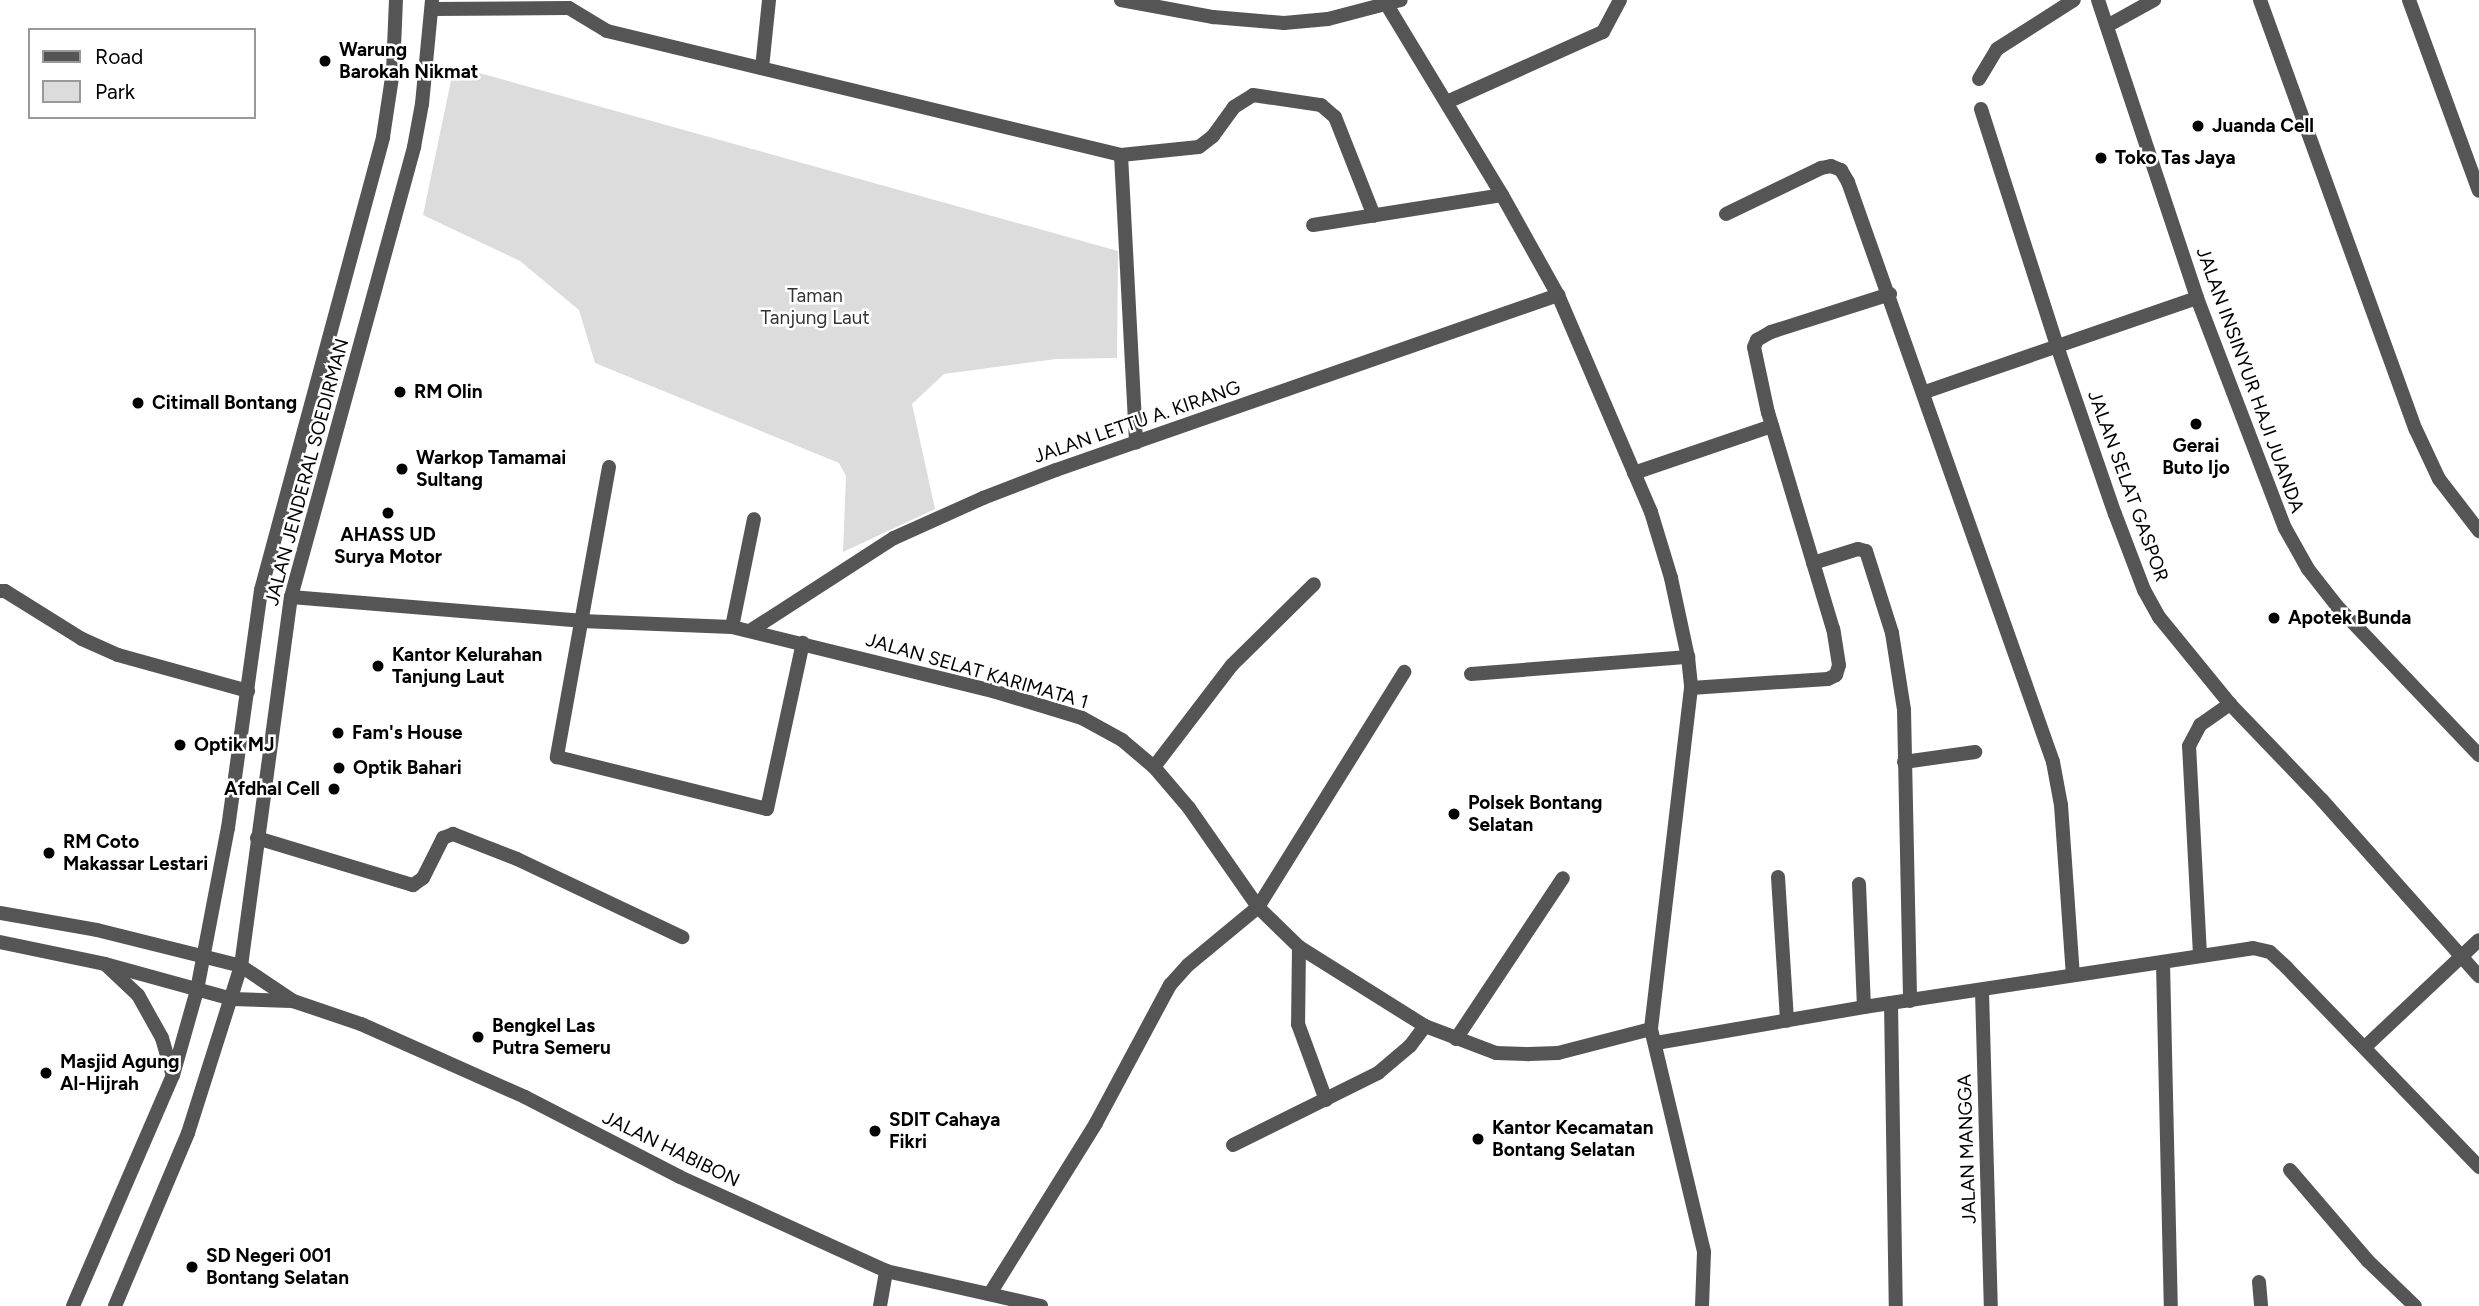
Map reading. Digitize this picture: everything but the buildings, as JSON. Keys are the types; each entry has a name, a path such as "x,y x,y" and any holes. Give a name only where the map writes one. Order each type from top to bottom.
{"street":[{"name":"JALAN JENDERAL SOEDIRMAN","path":"74,1306 173,1075 197,990 228,828 261,590 383,137 393,71 396,0"},
{"path":"762,68 769,0"},
{"path":"1121,0 1213,17 1283,23 1328,19 1401,0"},
{"path":"1447,102 1603,32 1620,0"},
{"path":"1979,79 1997,49 2074,0"},
{"name":"JALAN INSINYUR HAJI JUANDA","path":"2098,0 2197,298 2264,482 2308,569 2337,606 2479,755"},
{"path":"2108,26 2154,0"},
{"path":"2260,0 2416,430 2439,479 2479,531"},
{"path":"2409,0 2479,191"},
{"path":"1385,3 1447,102 1558,295 1663,545 1688,657 1690,688 1651,1029 1704,1252 1702,1306"},
{"name":"JALAN JENDERAL SOEDIRMAN","path":"115,1306 188,1133 241,966 291,597 414,147 422,104 432,4"},
{"path":"432,4 569,8 607,31 1121,155 1199,147 1213,136 1234,107 1247,97 1321,105 1335,117 1374,215"},
{"name":"JALAN SELAT GASPOR","path":"1981,109 2057,346 2144,590 2159,617 2230,704 2322,800 2479,976"},
{"path":"1121,155 1136,443"},
{"path":"1726,214 1821,168 1831,166 1841,170 1856,199 2053,762 2064,836 2073,975"},
{"path":"1313,225 1502,195"},
{"path":"1690,688 1828,679 1836,675 1839,666 1833,629 1772,426 1756,361 1757,340 1771,332 1890,294"},
{"name":"JALAN LETTU A. KIRANG","path":"750,631 894,538 1020,484 1558,295"},
{"path":"1925,392 2197,298"},
{"path":"1634,473 1772,426"},
{"path":"609,467 557,757 767,809 803,643"},
{"path":"732,627 754,519"},
{"path":"1813,564 1858,549 1870,556 1899,665 1910,1001"},
{"path":"1154,767 1232,665 1314,584"},
{"path":"0,592 5,590 82,639 118,655 248,691"},
{"name":"JALAN SELAT KARIMATA 1","path":"291,597 581,621 732,627 993,691 1082,718 1122,740 1154,767 1189,808 1258,907 1298,947 1426,1026 1496,1053 1558,1053 1651,1029"},
{"path":"1471,674 1688,657"},
{"path":"991,1292 1096,1123 1170,985 1196,958 1258,907 1404,672"},
{"path":"2200,955 2189,746 2200,726 2230,704"},
{"path":"1904,762 1975,752"},
{"path":"257,838 413,885 423,878 443,838 453,834 517,859 682,936"},
{"path":"1778,877 1787,1021"},
{"path":"1456,1039 1563,878"},
{"path":"1859,884 1864,1007"},
{"name":"JALAN HABIBON","path":"0,914 97,930 204,954 241,966 293,1001 361,1024 512,1092 681,1177 886,1271 991,1292 1041,1306"},
{"path":"2365,1048 2479,940"},
{"name":"JALAN HABIBON","path":"0,942 105,964 232,999 293,1001"},
{"path":"1298,947 1298,1024 1326,1100"},
{"path":"1656,1044 1864,1007 2163,963 2238,948 2270,952 2479,1167"},
{"path":"2163,963 2171,1306"},
{"path":"105,964 138,995 162,1038 173,1075"},
{"name":"JALAN MANGGA","path":"1982,991 1991,1306"},
{"path":"1891,1003 1896,1306"},
{"path":"1233,1145 1378,1073 1404,1052 1426,1026"},
{"path":"2290,1170 2368,1261 2415,1306"},
{"path":"880,1306 886,1271"},
{"path":"2259,1282 2261,1306"}],"green space":[{"name":"Taman Tanjung Laut","path":"454,66 1118,251 1117,358 1056,359 944,374 912,404 935,509 843,552 846,476 839,463 595,363 579,310 520,261 423,215"}],"place":[{"name":"Warung Barokah Nikmat","path":"325,61"},
{"name":"Juanda Cell","path":"2198,126"},
{"name":"Toko Tas Jaya","path":"2101,158"},
{"name":"RM Olin","path":"400,392"},
{"name":"Citimall Bontang","path":"138,403"},
{"name":"Gerai Buto Ijo","path":"2196,424"},
{"name":"Warkop Tamamai Sultang","path":"402,469"},
{"name":"AHASS UD Surya Motor","path":"388,513"},
{"name":"Apotek Bunda","path":"2274,618"},
{"name":"Kantor Kelurahan Tanjung Laut","path":"378,666"},
{"name":"Fam's House","path":"338,733"},
{"name":"Optik MJ","path":"180,745"},
{"name":"Optik Bahari","path":"339,768"},
{"name":"Afdhal Cell","path":"334,789"},
{"name":"Polsek Bontang Selatan","path":"1454,814"},
{"name":"RM Coto Makassar Lestari","path":"49,853"},
{"name":"Bengkel Las Putra Semeru","path":"478,1037"},
{"name":"Masjid Agung Al-Hijrah","path":"46,1073"},
{"name":"SDIT Cahaya Fikri","path":"875,1131"},
{"name":"Kantor Kecamatan Bontang Selatan","path":"1478,1139"},
{"name":"SD Negeri 001 Bontang Selatan","path":"192,1267"}]}
